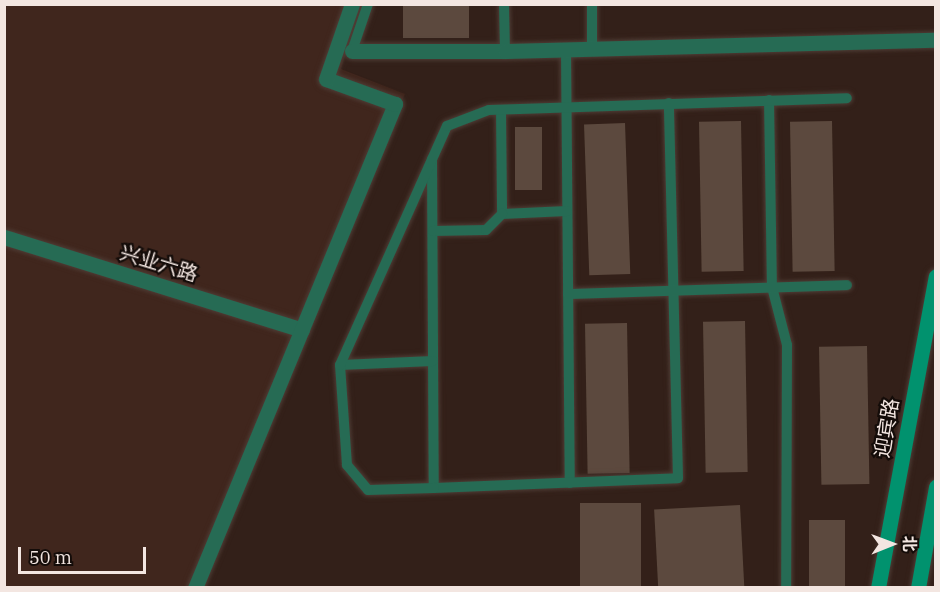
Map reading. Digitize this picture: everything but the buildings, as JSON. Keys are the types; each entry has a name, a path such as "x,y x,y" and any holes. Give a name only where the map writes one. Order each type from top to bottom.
{"main road":[{"name":"迎宾路","path":"878,588 936,276"},
{"path":"918,588 936,487"}],"street":[{"path":"195,588 395,104 326,80 351,4"},
{"path":"352,51 566,50 936,40"},
{"name":"兴业六路","path":"4,237 302,330"}],"lane":[{"path":"352,51 368,4"},
{"path":"504,4 505,51"},
{"path":"591,4 591,49"},
{"path":"566,50 570,483"},
{"path":"669,103 678,478 368,490 347,465 340,365 447,126 501,110 566,106 769,100 847,98"},
{"path":"769,100 772,287 787,345 786,588"},
{"path":"433,231 486,230 502,213 501,110"},
{"path":"432,159 434,488"},
{"path":"502,213 567,211"},
{"path":"568,294 847,285"},
{"path":"340,365 433,361"}],"shaded area":[{"path":"4,5 362,5 341,69 405,94 203,587 5,587"}]}
